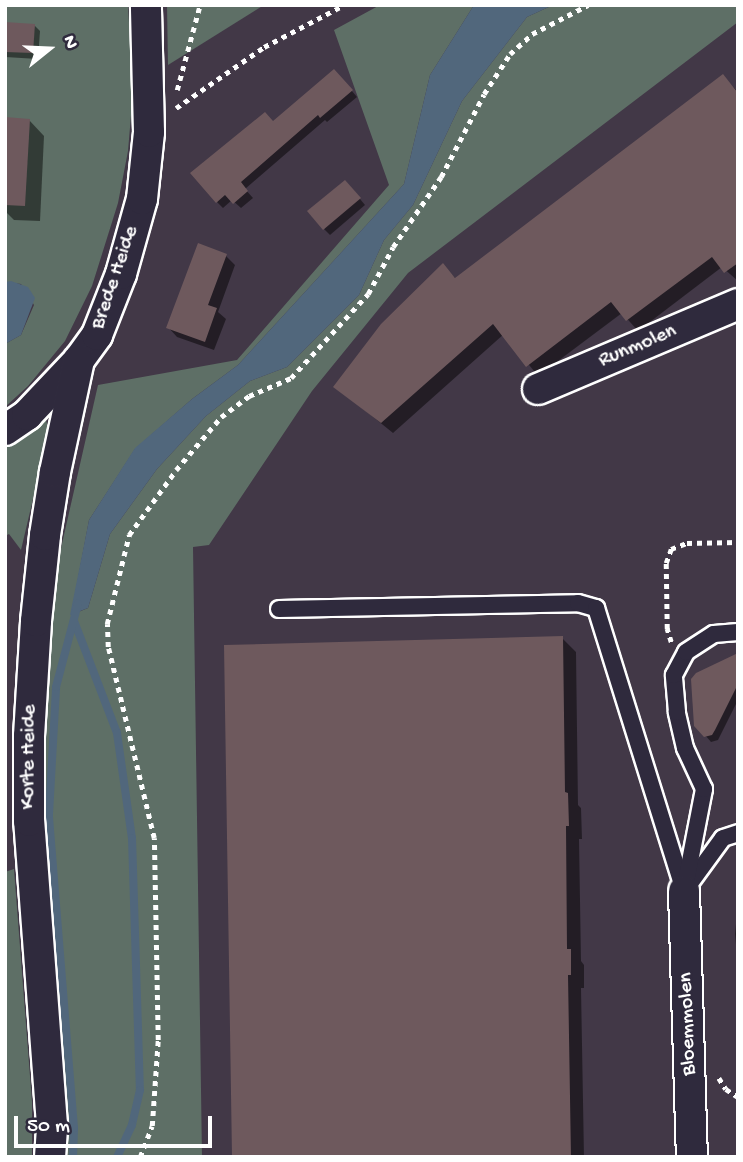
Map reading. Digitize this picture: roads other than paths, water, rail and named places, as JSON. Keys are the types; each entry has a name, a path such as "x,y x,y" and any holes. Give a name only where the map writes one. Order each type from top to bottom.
{"street":[{"name":"Brede Heide","path":"5,430 27,415 79,360 97,335 121,274 142,199 149,132 146,5"},
{"name":"Runmolen","path":"538,389 738,304"},
{"name":"Korte Heide","path":"50,1157 52,1125 29,821 29,736 36,621 45,536 55,471 79,360"},
{"name":"Bloemmolen","path":"684,891 692,1157"}],"lane":[{"path":"279,609 578,603 596,608 684,891"},
{"path":"684,891 704,789 685,748 677,712 674,675 686,652 714,634 738,632"},
{"path":"684,891 723,838 738,833"}],"water":[{"path":"474,5 553,5 527,17 462,101 413,205 384,240 359,295 287,367 250,381 206,416 157,469 110,534 88,608 70,615 89,520 135,448 192,399 238,365 404,184 430,75"},
{"path":"11,281 28,287 35,298 21,335 5,344 5,282"}],"waterway":[{"path":"73,1157 74,1128 49,814 56,687 78,604"},
{"path":"74,621 117,733 132,838 140,1090 132,1125 117,1157"}]}
